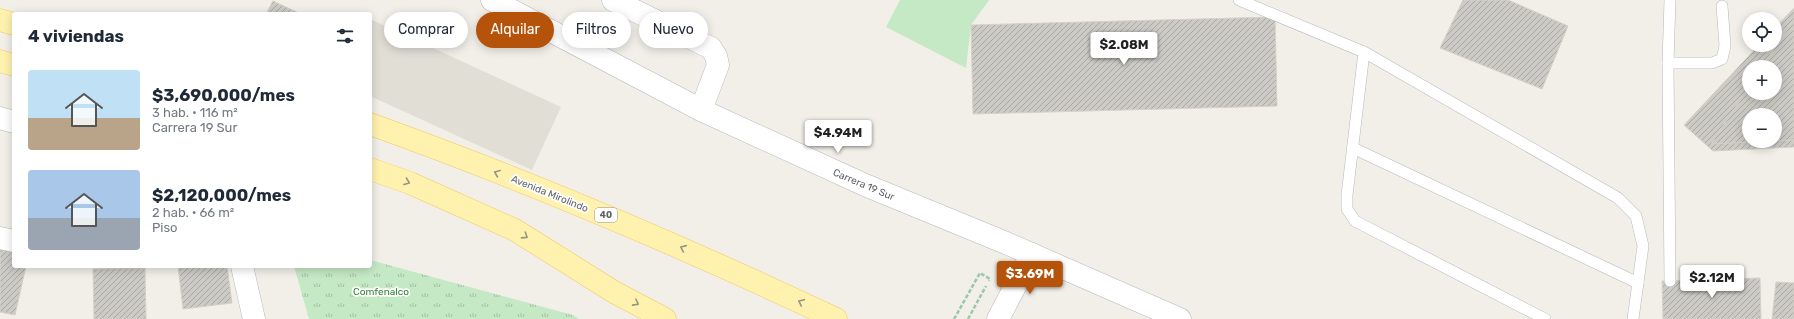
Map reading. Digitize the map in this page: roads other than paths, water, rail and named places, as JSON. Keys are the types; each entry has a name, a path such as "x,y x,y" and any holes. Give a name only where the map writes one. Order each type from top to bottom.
{"main road":[{"path":"0,20 12,23"},
{"path":"0,61 12,64"},
{"name":"Avenida Mirolindo","path":"372,125 441,150 637,228 836,319"},
{"path":"372,170 410,183 515,230 614,292 665,319"}],"street":[{"name":"Carrera 19 Sur","path":"492,0 548,28 701,110 865,185 1032,254 1180,319"},
{"path":"613,0 711,48 716,56 718,65 701,110"},
{"path":"0,118 12,121"},
{"path":"0,238 12,241"},
{"path":"998,319 1032,254"},
{"path":"242,268 254,319"}],"lane":[{"path":"1239,0 1364,52 1618,198 1636,216 1643,246 1633,319"},
{"path":"1670,0 1668,63 1670,281"},
{"path":"1668,63 1712,64 1722,59 1725,46 1722,6"},
{"path":"1364,52 1347,210 1355,221 1545,319"},
{"path":"1353,148 1638,283"}],"park label":[{"name":"Comfenalco","path":"381,291"}]}
